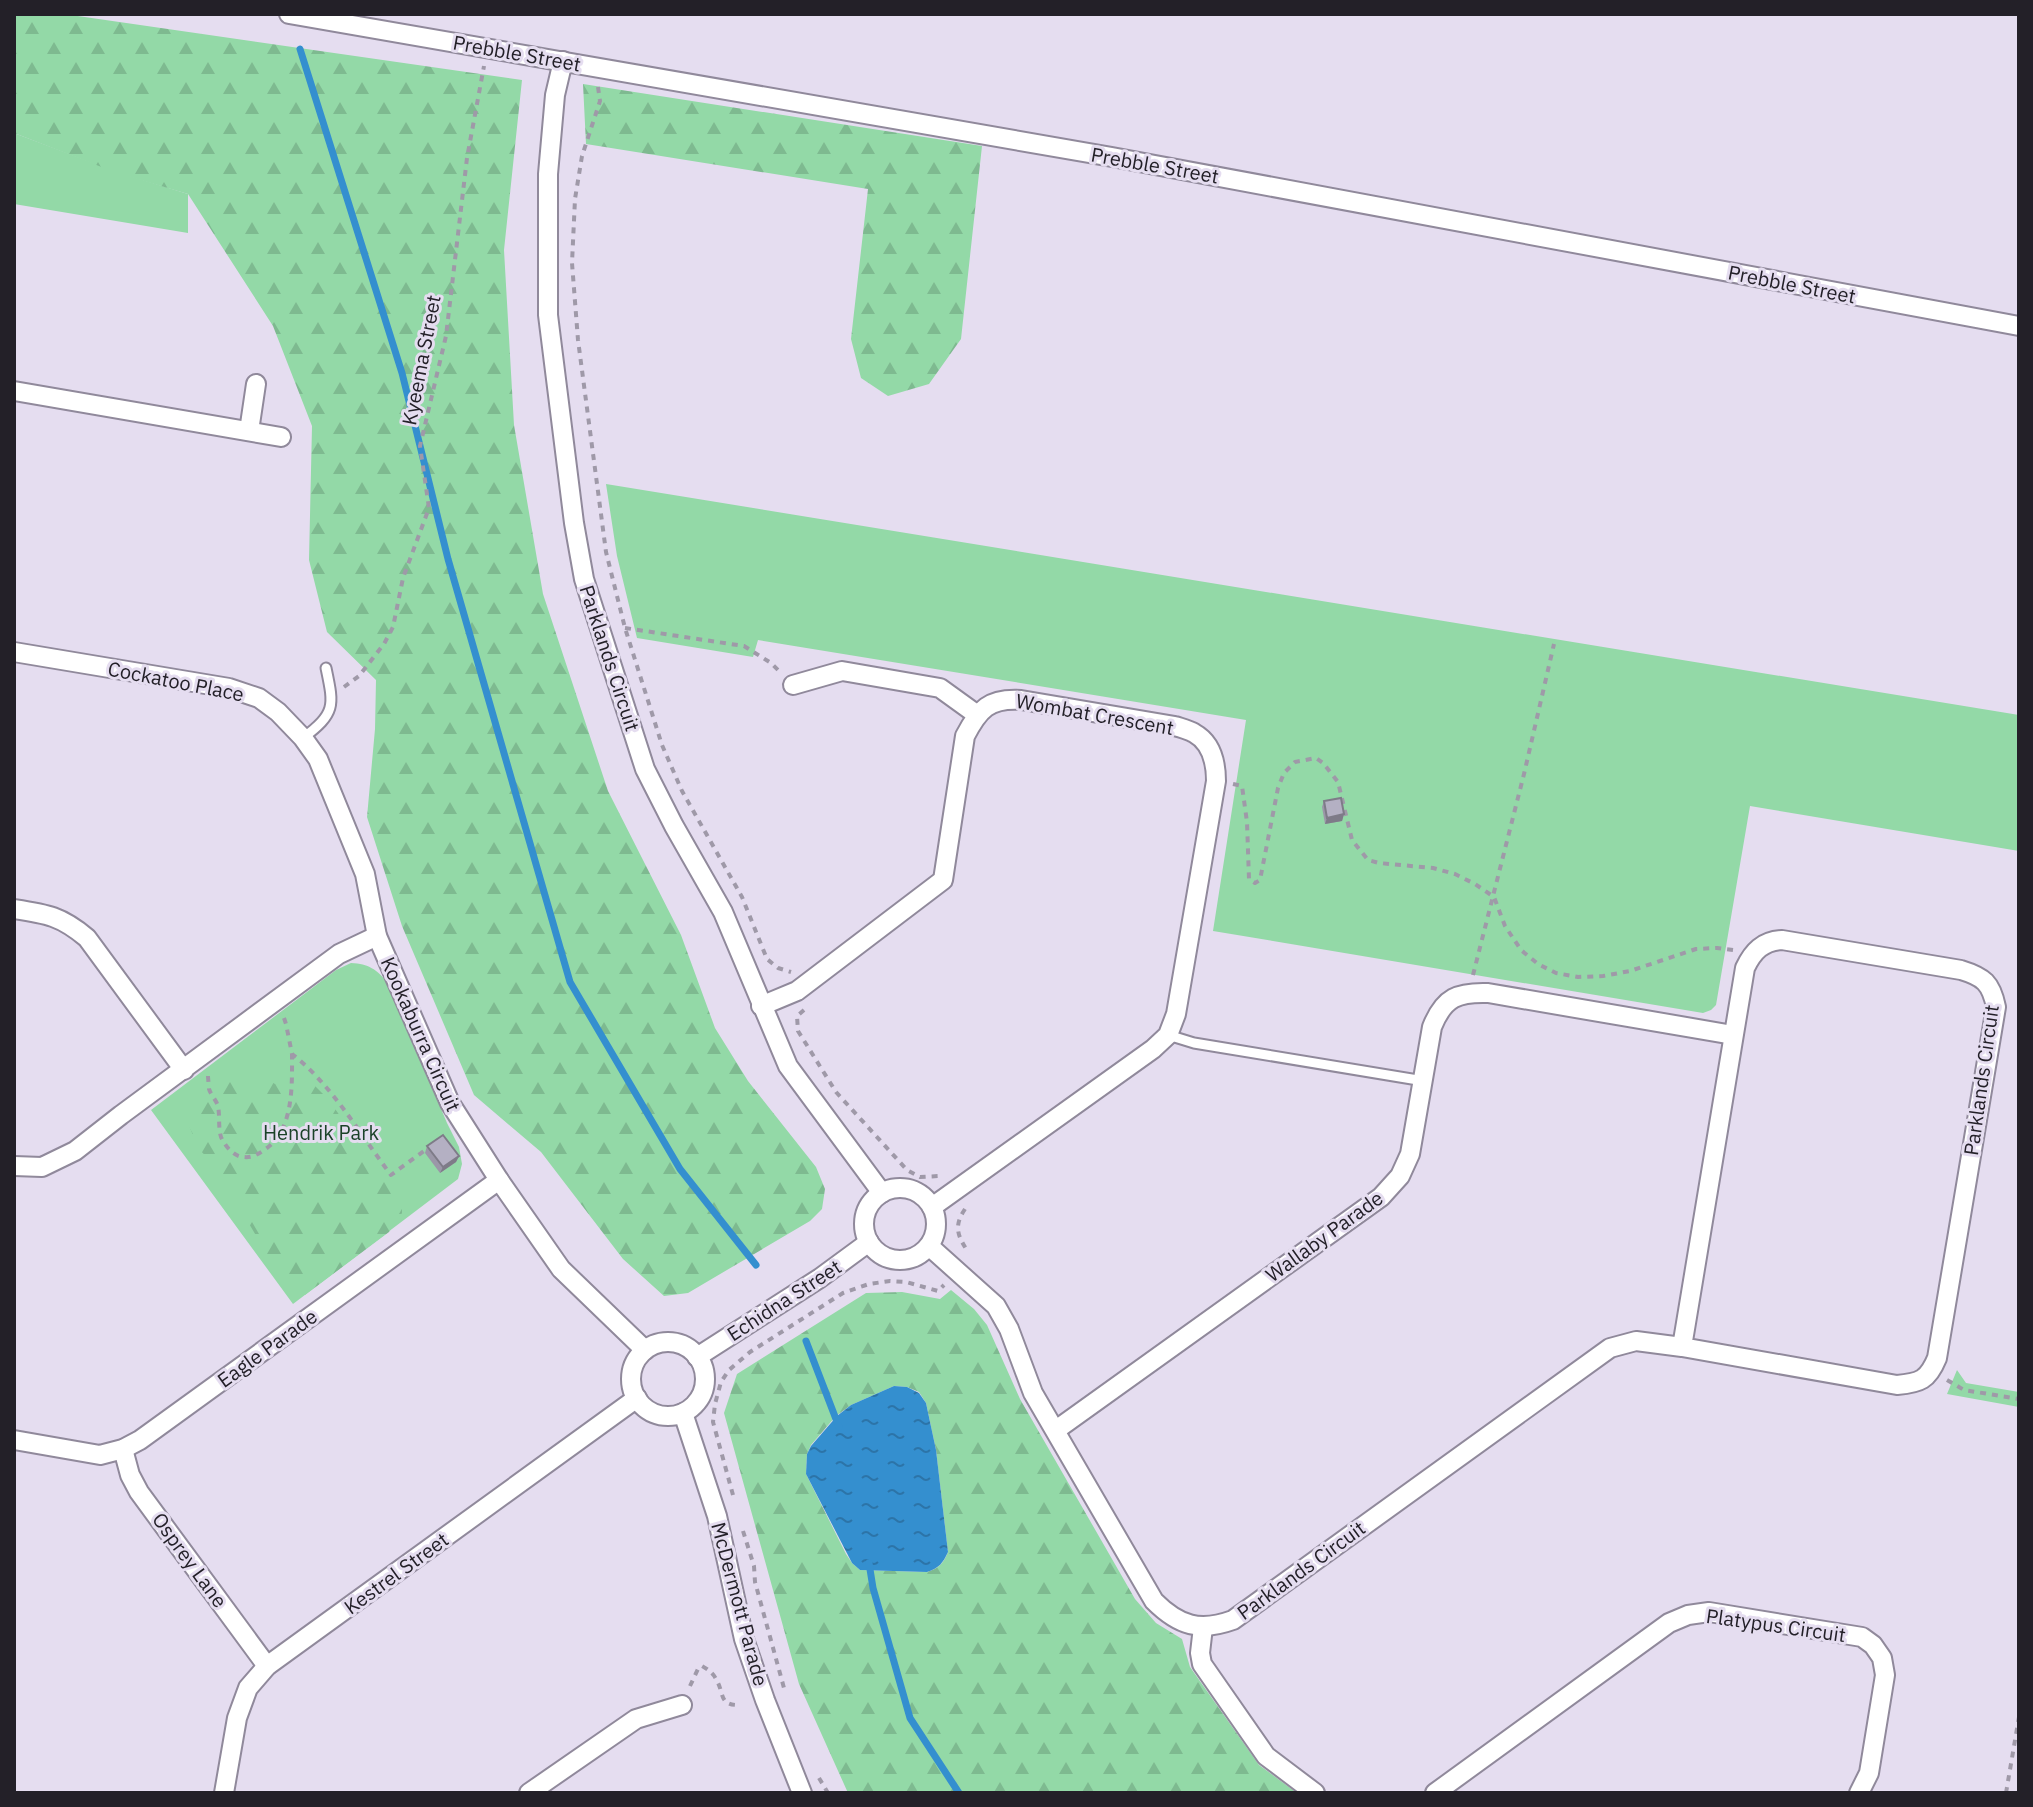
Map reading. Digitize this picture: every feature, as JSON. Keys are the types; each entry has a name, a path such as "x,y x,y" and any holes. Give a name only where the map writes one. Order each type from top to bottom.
{"street":[{"name":"Prebble Street","path":"289,14 1112,157 2019,326"},
{"name":"Parklands Circuit","path":"563,61 555,95 548,174 548,315 584,579 645,769 723,912 788,1066 882,1193"},
{"path":"249,431 256,384"},
{"path":"14,391 281,437"},
{"name":"Cockatoo Place","path":"14,652 229,688 259,698 278,712 318,759 365,874 377,936"},
{"path":"761,1006 797,991 943,880 965,736 976,714 940,688 842,671 793,685"},
{"name":"Wombat Crescent","path":"976,714 988,705 1005,699 1175,726 1195,733 1210,748 1216,766 1216,781 1176,1014 1168,1035"},
{"path":"14,909 69,923 87,938 184,1070"},
{"name":"Kookaburra Circuit","path":"14,1166 42,1167 75,1151 339,954 377,936 450,1103 462,1123 561,1269 645,1350"},
{"name":"Parklands Circuit","path":"1203,1627 1233,1620 1610,1348 1636,1341 1897,1385 1916,1383 1928,1376 1937,1358 1996,1007 1992,992 1976,974 1961,970 1782,940 1761,946 1750,956"},
{"path":"1682,1347 1733,1035 1750,956"},
{"path":"1470,993 1488,993 1733,1035"},
{"name":"Wallaby Parade","path":"1056,1430 1381,1197 1400,1176 1410,1154 1432,1027 1438,1012 1457,995 1470,993"},
{"path":"932,1207 1153,1049 1168,1035"},
{"name":"Eagle Parade","path":"14,1440 100,1455 123,1449 140,1440 499,1180"},
{"path":"904,1188 915,1191 932,1207 936,1227 934,1237 920,1254 898,1260 877,1251 869,1242 864,1221 867,1210 882,1193 904,1188"},
{"name":"Echidna Street","path":"697,1357 820,1278 869,1242"},
{"path":"929,1246 996,1306 1009,1329 1033,1393 1154,1601 1184,1623 1203,1627 1202,1664 1266,1756 1315,1793"},
{"path":"663,1343 673,1343 691,1350 697,1357 705,1374 705,1383 698,1401 683,1413 673,1416 652,1412 637,1398 632,1389 633,1368 645,1350 663,1343"},
{"name":"Kestrel Street","path":"224,1793 237,1718 248,1688 267,1666 637,1398"},
{"name":"McDermott Parade","path":"683,1413 717,1516 744,1639 802,1793"},
{"name":"Osprey Lane","path":"123,1449 130,1475 139,1492 267,1666"},
{"name":"Platypus Circuit","path":"1435,1793 1669,1623 1688,1615 1709,1612 1862,1637 1873,1645 1882,1658 1885,1675 1869,1773 1859,1793"},
{"path":"529,1793 636,1719 682,1705"}],"lane":[{"path":"303,738 329,714 332,697 326,668"},
{"path":"1168,1035 1194,1043 1424,1081"}],"path":[{"name":"Kyeema Street","path":"332,697 359,676 393,627 403,578 429,508 420,446 446,336 467,158 487,48"},
{"path":"601,68 598,86 600,101 582,156 575,199 572,263 578,340 606,552 625,628 662,745 682,791 742,897 767,959 778,968 791,971 805,1008 797,1016 798,1031 836,1092 907,1170 920,1177 944,1175 967,1205 961,1215 958,1234 971,1258 938,1291 890,1281 843,1293 750,1352 729,1370 721,1382 713,1422 737,1508"},
{"path":"625,628 744,646 771,663 793,685"},
{"path":"1470,993 1554,644"},
{"path":"1216,781 1242,786 1249,879 1255,883 1260,880 1278,788 1284,773 1295,762 1316,758 1338,782 1352,840 1368,860 1433,868 1455,874 1494,897 1505,926 1521,950 1556,973 1578,977 1603,976 1630,971 1696,949 1728,949 1750,956"},
{"path":"206,1054 209,1089 218,1104 221,1136 231,1151 244,1157 257,1155 273,1144 285,1122 292,1089 292,1054 286,1024 275,1002"},
{"path":"292,1054 332,1095 391,1175 462,1123"},
{"path":"1932,1369 1964,1390 2019,1399"},
{"path":"740,1523 788,1701"},
{"path":"682,1705 694,1676 702,1666 717,1679 725,1701 738,1705"},
{"path":"2006,1793 2019,1717"},
{"path":"815,1770 828,1793"}],"green space":[{"path":"14,14 64,14 522,80 504,250 514,425 543,594 608,791 681,935 715,1028 748,1081 816,1167 825,1189 822,1209 810,1221 688,1293 664,1296 623,1259 541,1152 474,1095 402,926 367,817 376,680 327,632 309,560 312,426 273,326 188,194 117,173 14,133"},
{"path":"583,84 982,146 961,339 929,384 888,396 861,378 851,339 868,189 586,144"},
{"path":"14,133 117,172 188,194 188,233 14,204"},
{"path":"606,484 2019,715 2019,851 1750,806 1716,1005 1703,1013 1213,931 1246,720 758,640 753,657 637,638 617,556"},
{"name":"Hendrik Park","path":"351,963 372,968 388,983 459,1147 462,1164 458,1179 293,1304 151,1110 336,970"},
{"path":"237,1075 265,1075 275,1084 309,1080 328,1099 402,1203 402,1213 389,1232 305,1295 277,1271 215,1166 199,1149 184,1114 194,1095"},
{"path":"951,1290 974,1309 987,1325 1020,1399 1135,1599 1156,1623 1182,1639 1190,1667 1259,1765 1297,1793 848,1793 799,1684 724,1413 737,1374 866,1293 902,1292 940,1299","holes":["894,1386 919,1392 926,1403 936,1450 948,1552 940,1565 927,1572 860,1570 846,1554 806,1474 807,1454 836,1416 851,1405"]},
{"path":"1957,1370 1966,1383 2019,1392 2019,1407 1947,1394"}],"water":[{"path":"894,1386 907,1387 919,1393 926,1403 936,1450 948,1552 940,1565 927,1572 860,1570 852,1563 806,1474 807,1454 811,1446 837,1416 851,1405"}],"building":[{"path":"1341,798 1344,814 1327,818 1324,801"},
{"path":"443,1135 459,1156 443,1167 427,1146"}],"waterway":[{"path":"300,49 402,373 448,559 570,982 680,1169 756,1265"},
{"path":"806,1341 839,1427"},
{"path":"869,1563 873,1588 910,1718 959,1793"}]}
